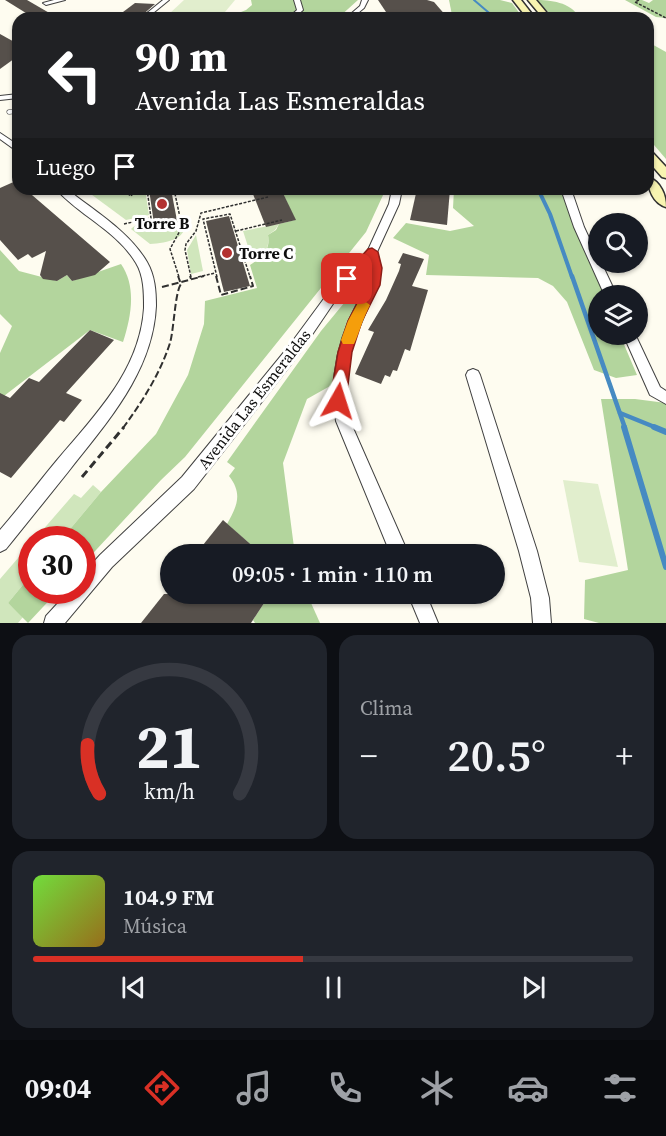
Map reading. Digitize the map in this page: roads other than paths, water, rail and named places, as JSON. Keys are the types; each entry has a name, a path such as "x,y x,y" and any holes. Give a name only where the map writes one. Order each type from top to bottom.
{"main road":[{"path":"517,0 526,12"},
{"path":"532,0 542,12"},
{"path":"654,161 666,174"},
{"path":"654,189 666,203"}],"street":[{"path":"46,3 62,0"},
{"path":"151,12 166,0"},
{"path":"356,12 365,0"},
{"path":"0,135 12,144"},
{"path":"0,543 120,394 142,349 147,331 150,294 148,275 143,263 118,237 68,195"},
{"name":"Avenida Las Esmeraldas","path":"96,573 188,483 294,350 335,292 372,252 394,204 396,195"},
{"path":"568,195 579,227 605,285"},
{"path":"372,252 376,268 374,285 355,321 345,352 338,401 343,421 395,544"},
{"path":"635,345 662,394"},
{"path":"473,375 528,551 540,598 542,623"},
{"name":"Avenida Las Esmeraldas","path":"53,623 70,604"},
{"path":"421,604 429,623"}],"waterway":[{"path":"474,0 488,12"},
{"path":"541,195 572,277"},
{"path":"572,276 625,428"},
{"path":"620,413 657,428"},
{"path":"624,427 666,567"},
{"path":"654,427 666,432"}],"place":[{"name":"Torre B","path":"162,204"},
{"name":"Torre C","path":"227,253"}]}
